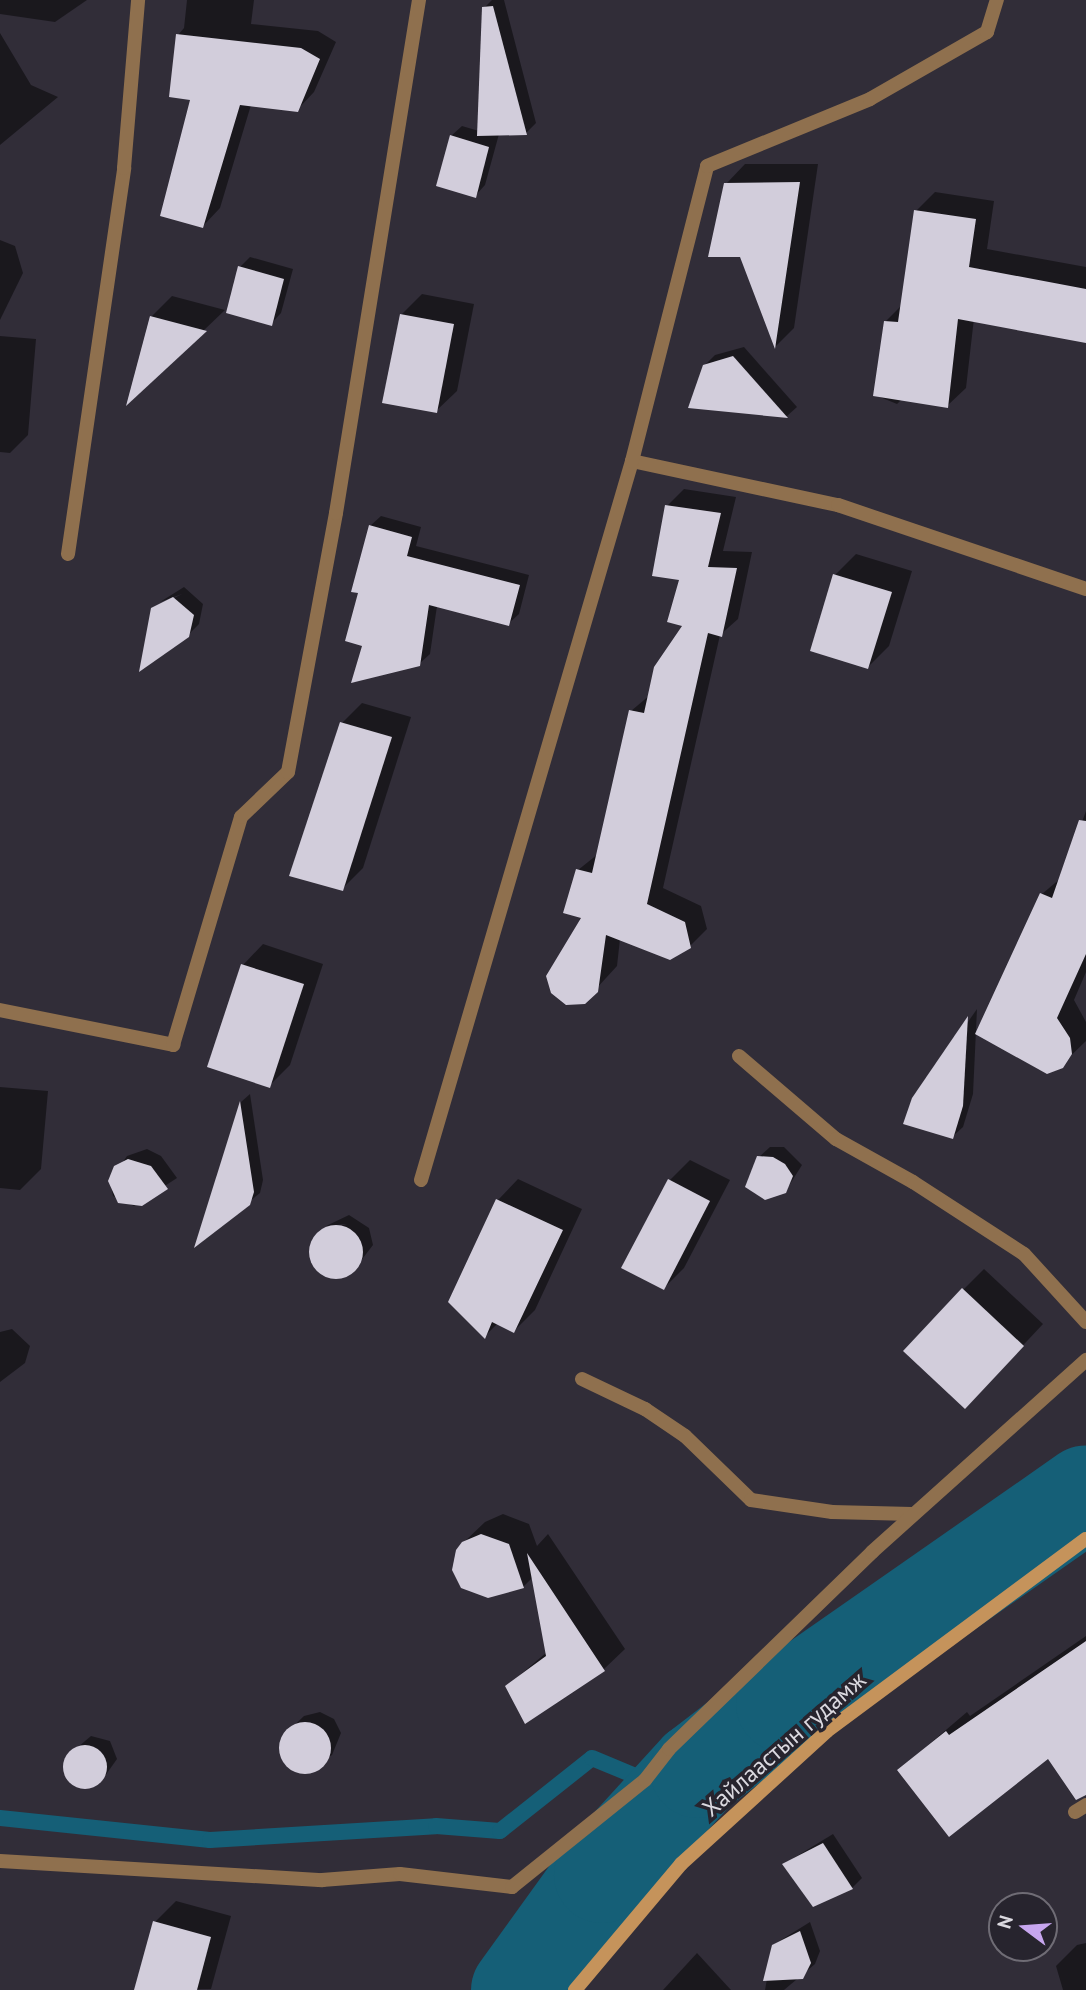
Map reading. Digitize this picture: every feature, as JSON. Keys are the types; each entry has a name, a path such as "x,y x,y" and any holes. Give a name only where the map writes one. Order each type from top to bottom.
{"main road":[{"name":"Хайлаастын гудамж","path":"575,1990 681,1864 827,1731 1086,1539"}],"street":[{"path":"68,554 124,168 138,0"},
{"path":"0,1010 173,1045 242,817 288,772 336,513 419,0"},
{"path":"421,1180 632,461 707,166 893,86 987,32 997,0"},
{"path":"632,461 838,505 1086,589"},
{"path":"739,1056 836,1139 913,1182 1024,1254 1086,1321"},
{"path":"0,1861 322,1880 400,1874 512,1887 645,1780 668,1749 912,1514 1086,1360"},
{"path":"582,1379 645,1409 685,1436 751,1500 832,1512 912,1514"}],"building":[{"path":"493,6 527,135 477,136 482,7"},
{"path":"176,34 301,48 320,59 298,112 240,105 203,228 160,216 190,100 169,97"},
{"path":"450,135 489,147 476,198 436,186"},
{"path":"800,182 775,349 740,257 708,257 724,183"},
{"path":"914,210 976,219 969,267 1086,289 1086,343 958,319 948,408 873,396 884,321 898,322"},
{"path":"238,266 284,279 272,326 226,313"},
{"path":"400,314 454,324 437,413 382,403"},
{"path":"150,316 207,331 126,406"},
{"path":"733,356 788,418 688,408 703,365"},
{"path":"665,505 721,513 708,567 737,568 722,637 708,633 647,904 685,922 691,948 670,960 606,935 598,992 585,1004 566,1005 551,993 546,976 581,918 563,913 576,869 592,873 629,710 644,713 654,667 682,626 667,622 679,580 652,576"},
{"path":"369,525 412,537 407,556 520,585 509,626 429,605 420,666 351,683 362,646 345,641 358,593 351,592"},
{"path":"833,574 892,592 868,669 810,651"},
{"path":"173,597 194,615 189,637 139,672 151,608"},
{"path":"340,722 392,737 343,891 289,876"},
{"path":"1079,820 1086,821 1086,954 1057,1018 1070,1038 1072,1054 1063,1068 1047,1074 975,1034 1040,893 1052,898"},
{"path":"241,964 304,984 270,1088 207,1067"},
{"path":"968,1016 963,1106 953,1139 903,1124 912,1098"},
{"path":"240,1101 254,1192 250,1205 194,1248"},
{"path":"757,1156 773,1157 785,1164 793,1176 786,1193 765,1200 745,1187"},
{"path":"128,1159 151,1166 168,1189 142,1206 118,1203 108,1181 114,1166"},
{"path":"668,1179 710,1201 664,1290 621,1268"},
{"path":"496,1199 563,1230 514,1333 492,1322 485,1339 448,1302"},
{"path":"336,1225 355,1233 363,1252 355,1271 336,1279 317,1271 309,1252 317,1233"},
{"path":"962,1288 1024,1346 965,1409 903,1351"},
{"path":"481,1534 509,1544 524,1588 488,1598 461,1588 452,1570 456,1550 462,1542"},
{"path":"527,1553 605,1671 525,1724 505,1686 546,1656"},
{"path":"1086,1641 1086,1795 1076,1800 1048,1759 949,1837 897,1770 946,1731 949,1735"},
{"path":"305,1722 315,1724 323,1730 329,1738 329,1758 323,1766 315,1772 305,1774 295,1772 287,1766 281,1758 279,1748 281,1738 287,1730 295,1724"},
{"path":"85,1745 94,1746 101,1751 106,1758 106,1776 101,1783 94,1788 85,1789 76,1788 69,1783 64,1776 63,1767 64,1758 69,1751 76,1746"},
{"path":"823,1843 853,1889 813,1907 782,1864"},
{"path":"153,1921 211,1937 197,1990 134,1990"},
{"path":"800,1931 811,1963 803,1979 763,1981 772,1945"}],"waterway":[{"path":"519,1990 602,1875 698,1770 784,1704 1086,1493"},
{"path":"0,1818 210,1840 436,1826 500,1831 592,1758 645,1780 687,1782"}]}
